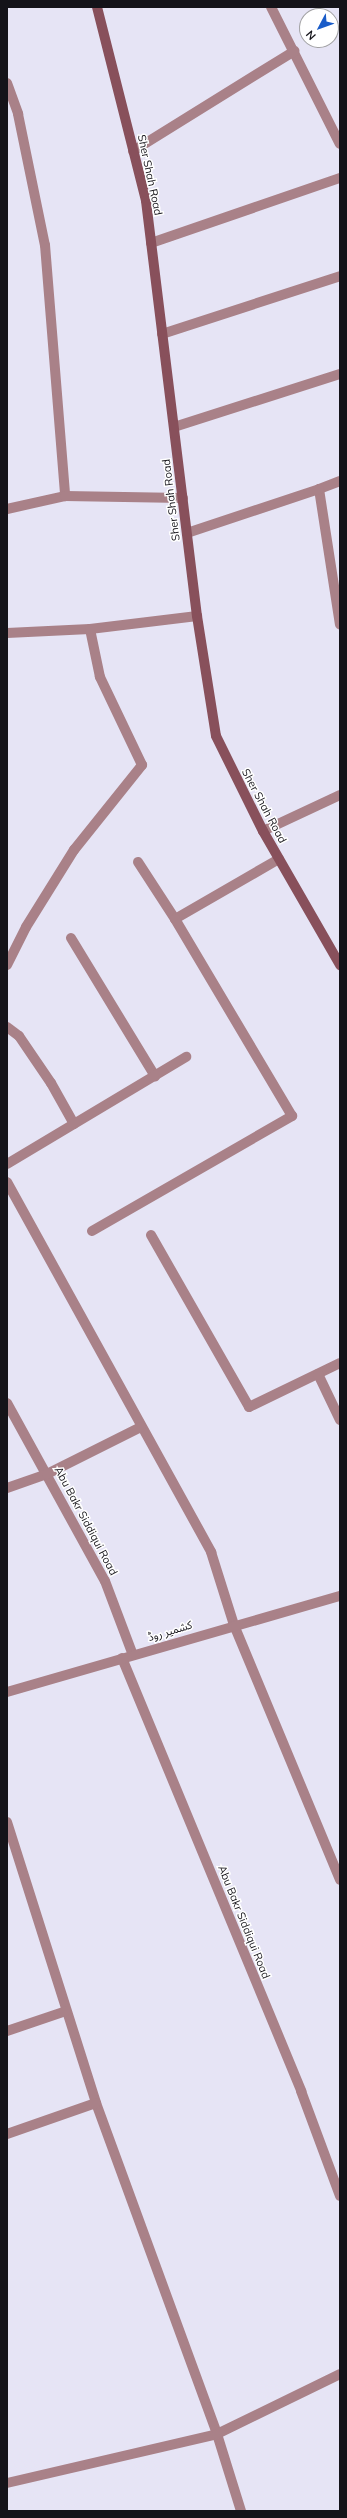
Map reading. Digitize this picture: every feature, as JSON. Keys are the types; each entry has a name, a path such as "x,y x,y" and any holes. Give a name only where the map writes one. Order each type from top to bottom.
{"main road":[{"name":"Sher Shah Road","path":"97,7 146,201 197,616 216,736 262,831 340,965"}],"street":[{"path":"271,7 340,144"},
{"path":"133,151 294,51"},
{"path":"7,84 18,114 45,244 65,496"},
{"path":"151,244 340,178"},
{"path":"162,334 340,276"},
{"path":"174,427 340,374"},
{"path":"187,533 340,481"},
{"path":"318,489 340,624"},
{"path":"7,508 65,496 183,498"},
{"path":"7,633 90,629 197,616"},
{"path":"7,965 26,927 74,850 142,765 100,677 90,629"},
{"path":"262,831 340,795"},
{"path":"175,918 279,859"},
{"path":"92,1231 292,1116 175,918 138,862"},
{"path":"72,938 155,1076"},
{"path":"7,1026 18,1036 51,1083 74,1124"},
{"path":"7,1164 186,1057"},
{"path":"7,1182 211,1552 234,1625 340,1880"},
{"path":"151,1235 249,1407 340,1363"},
{"path":"318,1374 340,1420"},
{"name":"Abu Bakr Siddiqui Road","path":"7,1403 105,1581 133,1655"},
{"path":"7,1488 46,1474 141,1426"},
{"name":"کشمیر روڈ","path":"7,1692 234,1625 340,1596"},
{"name":"Abu Bakr Siddiqui Road","path":"122,1658 298,2084 340,2196"},
{"path":"7,1822 96,2103 216,2434 241,2511"},
{"path":"7,2031 66,2011"},
{"path":"7,2134 96,2103"},
{"path":"7,2483 216,2434 340,2374"}]}
